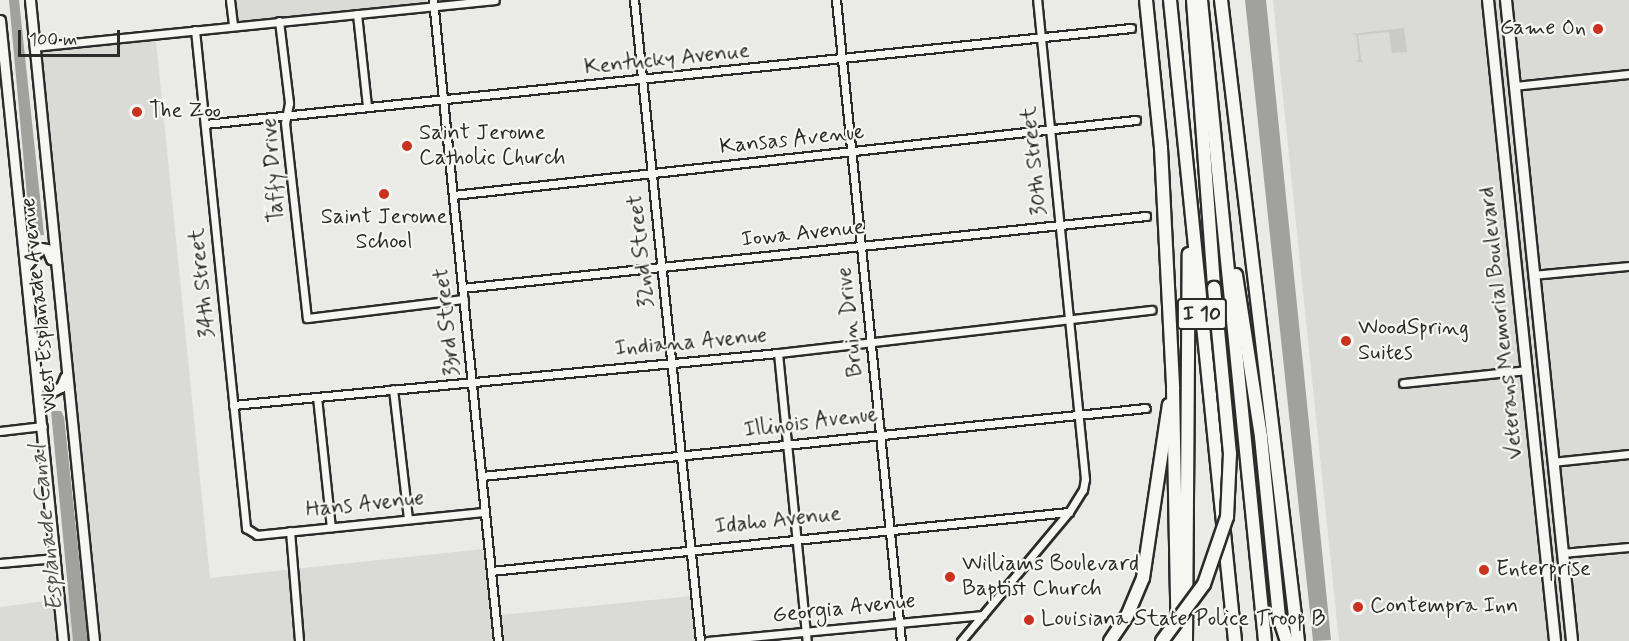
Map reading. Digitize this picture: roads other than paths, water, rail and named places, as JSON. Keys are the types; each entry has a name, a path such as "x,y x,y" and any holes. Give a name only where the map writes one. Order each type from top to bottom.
{"highway":[{"path":"1146,0 1161,148 1173,389 1178,641"},
{"name":"I 10","path":"1170,0 1235,641"},
{"path":"1162,641 1204,584 1227,517 1230,454 1214,288 1193,0"},
{"name":"I 10","path":"1201,0 1265,641"},
{"path":"1221,0 1298,641"},
{"path":"1186,641 1186,488 1191,376 1187,169"},
{"path":"1221,197 1261,437 1279,617 1287,641"},
{"path":"1110,641 1127,616 1143,578 1158,461 1173,389"}],"main road":[{"name":"West Esplanade Avenue","path":"30,0 94,641"},
{"name":"Veterans Memorial Boulevard","path":"1488,0 1555,641"},
{"path":"1493,0 1497,36 1502,43 1510,43"},
{"name":"Veterans Memorial Boulevard","path":"1506,0 1572,641"},
{"name":"West Esplanade Avenue","path":"0,20 27,265 63,641"},
{"path":"1495,64 1508,72 1519,188 1526,203"},
{"path":"1500,115 1507,115 1513,122"},
{"path":"1507,188 1513,194 1518,236 1522,241 1530,240"},
{"path":"27,265 36,250 46,249 57,288"},
{"path":"31,319 36,323 44,385 49,392 61,387 66,369"},
{"path":"1523,339 1531,338 1535,343 1544,433 1552,462"},
{"path":"1543,520 1551,531 1560,534"}],"street":[{"path":"230,0 233,26"},
{"path":"34,47 357,14 433,3 495,0"},
{"name":"32nd Street","path":"634,0 700,641"},
{"name":"Bruin Drive","path":"836,0 900,641"},
{"name":"30th Street","path":"960,641 1069,512 1083,490 1085,479 1037,0"},
{"name":"33rd Street","path":"433,3 498,641"},
{"path":"357,14 367,106"},
{"name":"Taffy Drive","path":"279,21 289,104 286,115 307,317 464,299"},
{"name":"Kentucky Avenue","path":"205,124 367,106 643,81 1131,28"},
{"name":"34th Street","path":"195,30 248,531"},
{"path":"1514,86 1629,74"},
{"name":"Kansas Avenue","path":"453,195 1136,120"},
{"name":"Iowa Avenue","path":"462,288 1146,216"},
{"path":"1533,275 1629,266"},
{"name":"Indiana Avenue","path":"233,405 778,352 1152,310"},
{"path":"778,352 807,641"},
{"path":"1404,383 1526,370"},
{"path":"393,389 408,519"},
{"path":"317,398 331,527"},
{"name":"Illinois Avenue","path":"482,476 681,457 879,433 1146,408"},
{"path":"0,431 43,426"},
{"path":"1552,462 1629,454"},
{"name":"Hans Avenue","path":"248,531 257,535 485,512"},
{"name":"Idaho Avenue","path":"491,570 797,537 1069,512"},
{"path":"290,531 299,641"},
{"path":"1562,554 1629,547"},
{"path":"0,562 56,558"},
{"name":"Georgia Avenue","path":"708,641 898,621 983,615"}],"place":[{"name":"Game On","path":"1598,29"},
{"name":"The Zoo","path":"137,112"},
{"name":"Saint Jerome Catholic Church","path":"407,146"},
{"name":"Saint Jerome School","path":"384,194"},
{"name":"WoodSpring Suites","path":"1346,341"},
{"name":"Enterprise","path":"1484,570"},
{"name":"Williams Boulevard Baptist Church","path":"950,577"},
{"name":"Contempra Inn","path":"1358,607"},
{"name":"Louisiana State Police Troop B","path":"1029,620"}],"water label":[{"name":"Esplanade Canal","path":"47,528"}]}
